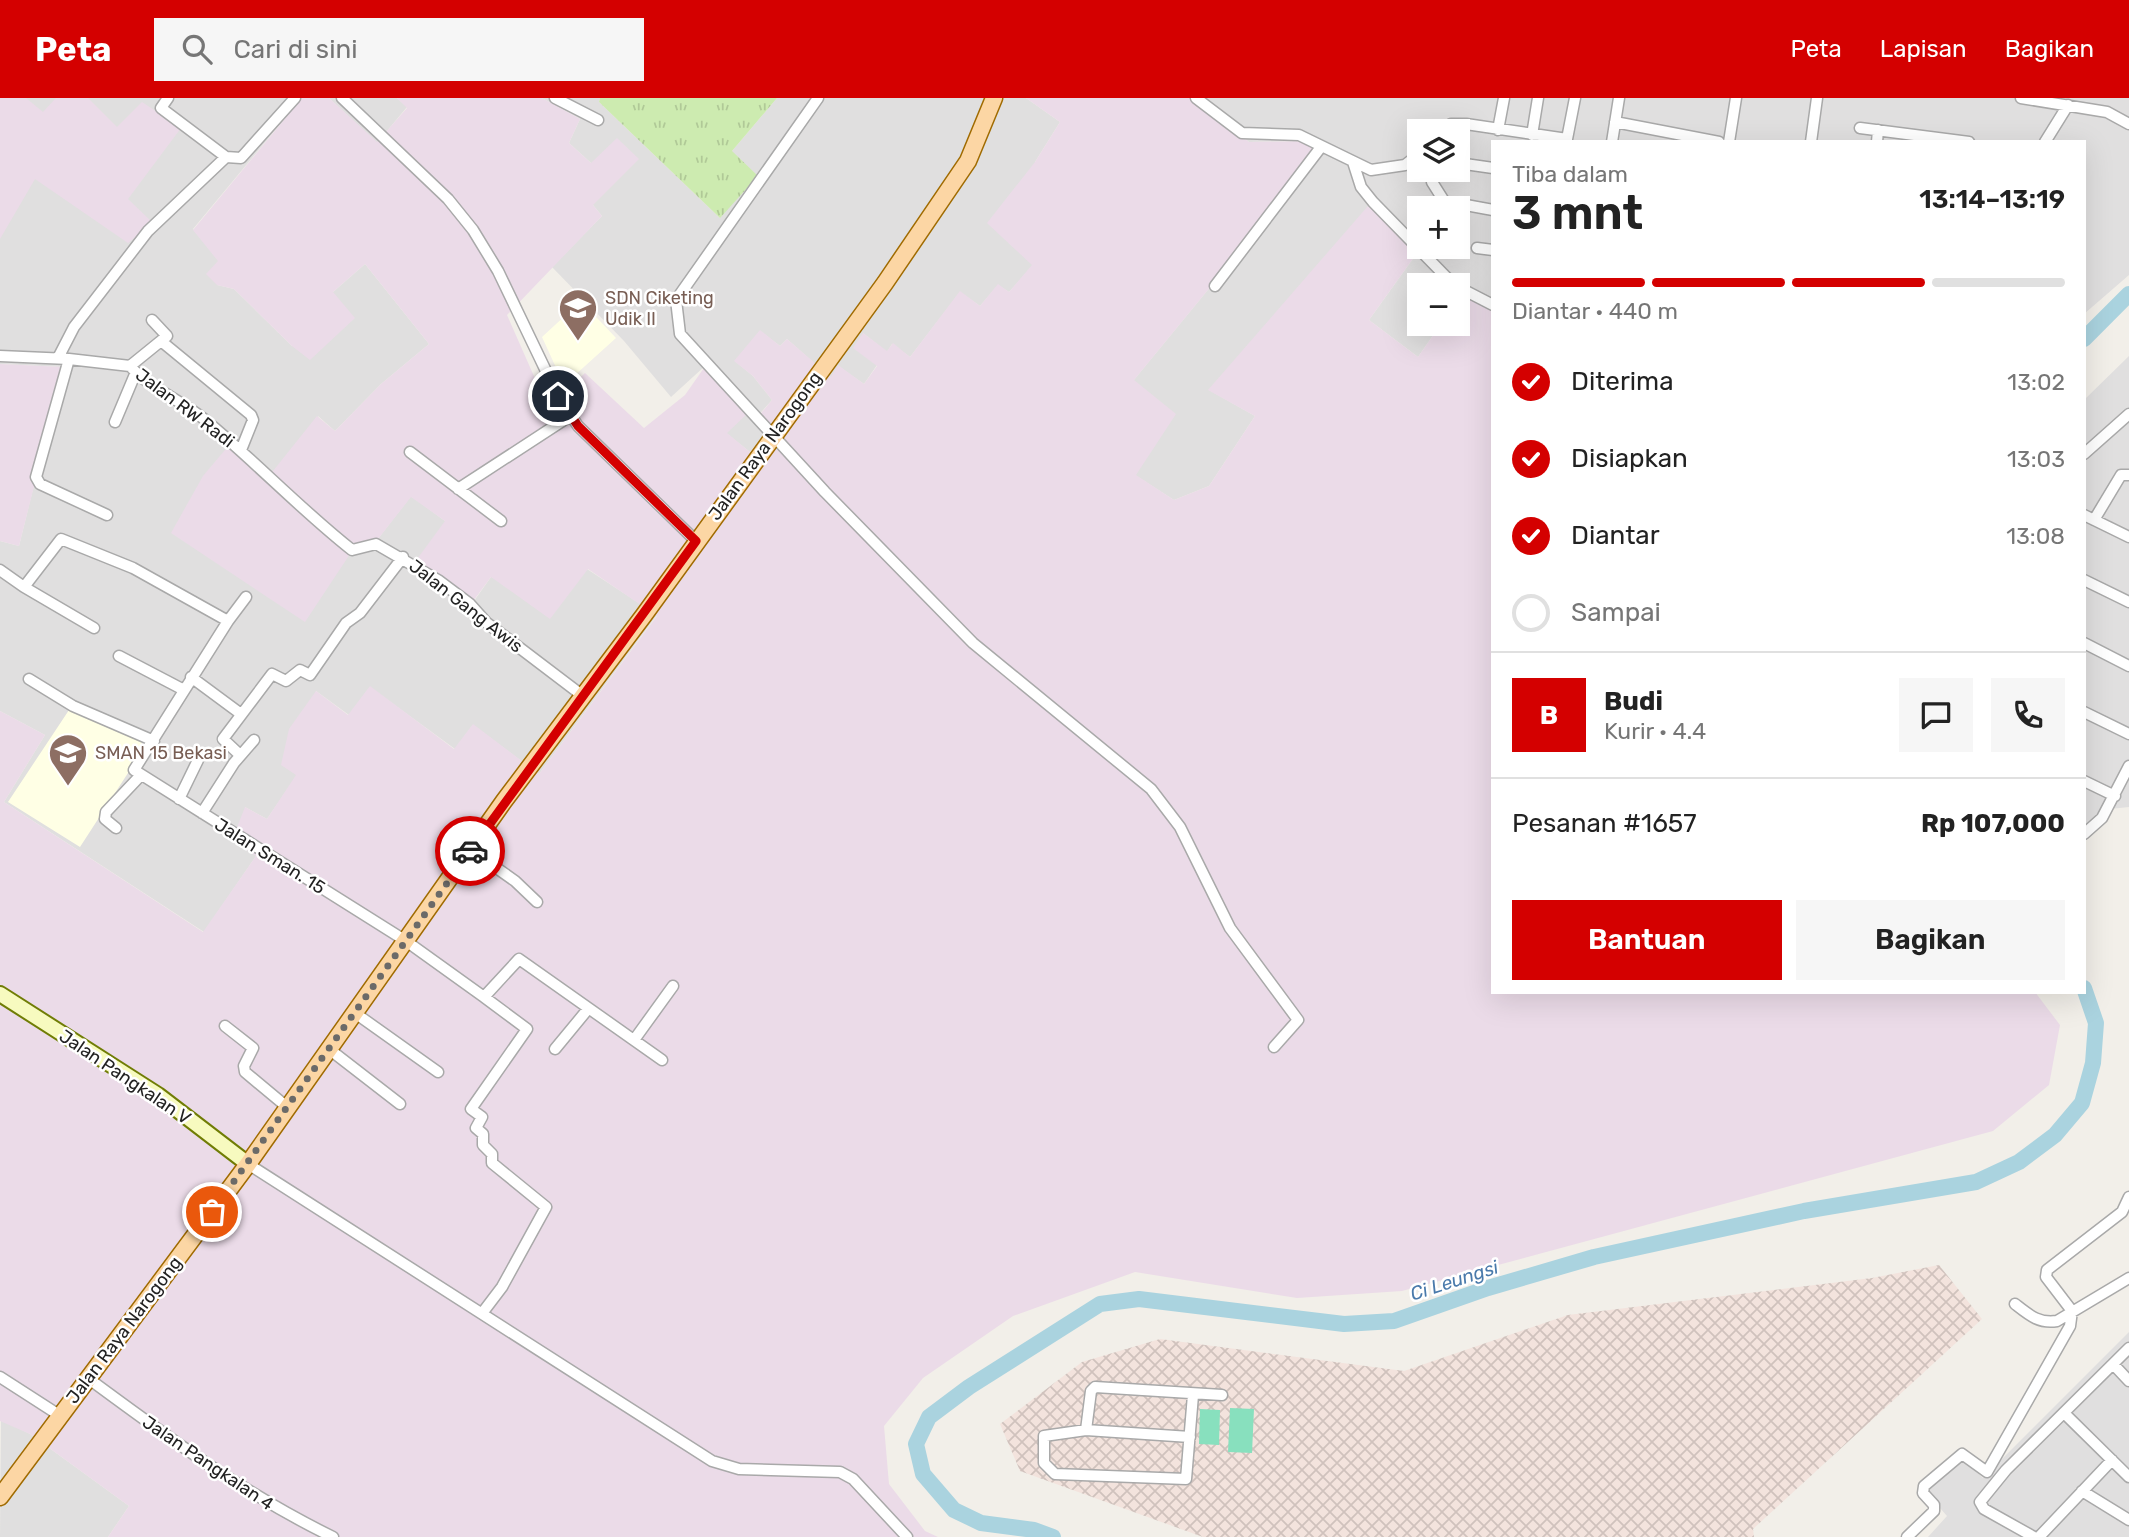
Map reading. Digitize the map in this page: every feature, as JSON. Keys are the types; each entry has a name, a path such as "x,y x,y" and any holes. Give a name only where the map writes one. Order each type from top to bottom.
{"main road":[{"name":"Jalan Raya Narogong","path":"0,1497 248,1164 471,850 953,186 983,130 994,98"}],"street":[{"path":"168,98 161,108 226,158 242,158 295,98"},
{"path":"555,98 598,120"},
{"path":"818,98 676,300 680,334 772,436 973,643 1151,789 1180,827 1230,928 1298,1020 1274,1048"},
{"path":"1196,98 1242,133 1299,135 1374,170 1407,163"},
{"path":"1499,130 1504,98"},
{"path":"1532,135 1538,98"},
{"path":"1470,126 1570,138 1575,98"},
{"path":"1612,140 1619,98"},
{"path":"1729,140 1736,98"},
{"path":"1811,140 1817,98"},
{"path":"2021,98 2107,112 2129,124"},
{"path":"349,100 448,199 473,230 498,271 570,416 631,481 696,541"},
{"path":"2046,140 2068,105"},
{"path":"1615,122 1709,140"},
{"path":"1860,128 1952,140"},
{"path":"1877,140 1878,131"},
{"path":"1215,286 1321,147"},
{"path":"107,515 40,484 36,477 74,327 148,231 226,158"},
{"path":"1353,162 1361,187 1373,202 1443,273"},
{"path":"1470,165 1491,168"},
{"path":"1432,182 1440,198 1451,203 1491,210"},
{"path":"1477,248 1491,250"},
{"path":"1470,293 1491,304"},
{"path":"115,422 133,369 167,336 152,320"},
{"path":"161,341 251,415 253,420 241,450"},
{"path":"0,356 64,359 133,369"},
{"name":"Jalan RW Radi","path":"133,369 202,417 241,450"},
{"path":"2086,452 2129,414"},
{"path":"458,489 570,416"},
{"name":"Jalan Gang Awis","path":"241,450 296,505 352,550 376,544 403,557 470,604 487,623 519,641 583,696"},
{"path":"410,452 501,521"},
{"path":"2094,520 2121,475 2129,475"},
{"path":"2086,516 2129,537"},
{"path":"24,587 59,540 64,539 133,568 228,621"},
{"path":"240,755 223,739 272,674 286,681 300,670 310,675 346,624 360,613 403,557"},
{"path":"0,570 94,628"},
{"path":"2086,581 2129,603"},
{"path":"116,828 105,819 106,812 137,773 191,677 246,597"},
{"path":"2086,644 2129,666"},
{"path":"119,656 184,690"},
{"path":"191,677 242,713"},
{"path":"29,679 73,706 154,741"},
{"path":"2086,713 2129,734"},
{"path":"202,813 240,755 254,740"},
{"path":"179,799 198,760"},
{"path":"2086,832 2102,818 2126,780 2129,766"},
{"name":"Jalan Sman. 15","path":"137,773 406,941 527,1029 471,1109 482,1117 476,1128 483,1134 483,1145 492,1154 492,1163 545,1208 502,1287 483,1312"},
{"path":"2086,782 2115,796"},
{"path":"471,850 515,881 537,902"},
{"path":"484,997 519,959 663,1060"},
{"path":"634,1040 673,986"},
{"name":"Jalan Pangkalan V","path":"0,994 158,1095 248,1164"},
{"path":"555,1049 588,1009"},
{"path":"355,1013 438,1072"},
{"path":"225,1026 252,1044 253,1051 244,1066 245,1072 287,1107"},
{"path":"329,1049 400,1104"},
{"path":"248,1164 712,1461 739,1469 793,1473 823,1469 848,1475 907,1537"},
{"path":"1907,1537 1934,1511 1934,1505 1923,1493 1924,1486 1962,1454 1987,1472 2070,1326 2072,1311 2046,1277 2047,1270 2122,1212 2129,1197"},
{"path":"2015,1304 2032,1318 2047,1322 2057,1321 2129,1278"},
{"path":"2112,1460 2037,1537 1984,1509 1980,1502 2006,1470 2129,1348"},
{"path":"2113,1364 2129,1381"},
{"path":"0,1377 59,1415"},
{"name":"Jalan Pangkalan 4","path":"89,1379 234,1484 272,1507 333,1537"},
{"path":"1086,1430 1091,1391 1095,1387 1222,1395"},
{"path":"1190,1437 1086,1430 1044,1436 1044,1463 1055,1474 1184,1479 1188,1476 1193,1395"},
{"path":"2064,1413 2129,1476"},
{"path":"2082,1492 2129,1520"}],"shaded area":[{"path":"0,98 302,98 193,229 219,261 217,285 234,289 292,346 333,292 365,264 429,344 381,384 335,431 318,416 350,554 367,553 411,496 445,521 469,608 491,577 587,569 657,615 539,774 473,725 455,749 370,687 349,715 316,691 297,775 267,819 245,807 256,856 204,932 4,802 45,735 0,711 0,541 19,546 63,367 0,364"},
{"path":"0,98 26,98 43,112 56,98 88,98 117,127 142,102 181,128 128,199 153,223 128,243 35,179 0,239"},
{"path":"302,98 329,98 377,142 407,108 397,98 542,98 580,119 569,143 591,163 617,138 639,159 593,205 602,216 507,315 548,408 585,373 644,428 685,395 706,365 750,411 727,433 750,452 767,431 757,418 772,400 753,376 734,361 760,330 780,346 787,339 831,377 838,365 864,384 877,366 853,348 863,333 887,351 893,343 910,357 960,291 980,306 998,284 1009,292 1032,265 987,223 1035,162 1060,122 1026,98 1194,98 1249,142 1307,141 1317,157 1134,380 1176,414 1136,475 1174,500 1209,486 1255,416 1208,390 1368,206 1407,243 1407,259 1413,259 1369,320 1418,357 1433,336 1470,336 1470,295 1491,311 1491,994 2037,994 2060,1025 2049,1085 1993,1131 1402,1291 1297,1298 1135,1272 1013,1316 923,1378 884,1426 889,1484 925,1531 938,1537 108,1537 129,1506 30,1434 0,1421 0,711 45,735 4,802 203,932 256,856 232,840 245,807 267,819 296,775 281,765 289,729 316,691 348,715 370,686 454,749 473,724 539,774 657,616 588,569 550,619 491,577 468,608 412,566 445,521 411,497 367,553 350,554 305,622 171,533 203,476 230,444 269,476 317,416 335,431 381,384 429,344 365,264 333,292 355,318 310,360 234,289 217,285 206,274 218,261 193,230"},
{"path":"329,98 397,98 407,107 377,143"},
{"path":"542,98 600,98 599,102 720,218 732,151 777,98 1026,98 1060,122 1035,162 1033,265 1009,292 998,285 980,306 960,292 910,357 892,344 887,352 863,333 877,365 864,384 838,366 831,378 787,339 780,346 760,331 735,361 753,376 772,400 757,417 767,431 750,452 726,433 749,411 705,366 671,397 624,341 552,267 602,216 593,205 591,163 569,143 580,119"},
{"path":"1194,98 2129,98 2129,275 2086,312 2086,140 1491,140 1491,311 1470,295 1470,273 1407,273 1407,336 1433,336 1418,357 1369,320 1413,259 1470,259 1470,196 1407,196 1408,259 1209,390 1255,416 1209,486 1174,500 1135,475 1133,381 1317,157 1307,141 1249,142"},
{"name":"SDN Ciketing Udik II","path":"581,301 616,338 564,385 542,337"},
{"path":"2129,356 2129,807 2110,809 2097,830 2086,838 2086,398"},
{"path":"0,364 64,367 19,546 0,541"},
{"name":"SMAN 15 Bekasi","path":"69,710 143,741 128,773 80,847 8,802"},
{"path":"1939,1265 1982,1319 1753,1529 1754,1537 1203,1537 1020,1471 1000,1424 1082,1362 1160,1339 1404,1371 1568,1315 1872,1278"},
{"path":"2129,1332 2129,1537 1928,1537 1947,1516 1925,1491 1962,1458 1983,1478"},
{"path":"1,1419 30,1434 129,1506 108,1537 0,1537"}],"green space":[{"path":"600,98 777,98 732,151 758,176 720,218 599,102"},
{"path":"1230,1408 1254,1409 1252,1453 1228,1452"},
{"path":"1200,1409 1220,1410 1219,1445 1199,1444"}],"waterway":[{"name":"Ci Leungsi","path":"2086,337 2129,294"},
{"name":"Ci Leungsi","path":"1053,1537 1034,1530 981,1523 954,1510 923,1474 916,1444 929,1417 969,1387 1100,1304 1139,1299 1344,1324 1394,1321 1488,1288 1594,1257 1804,1211 1976,1182 2019,1162 2055,1135 2082,1103 2093,1063 2096,1023 2086,994"}],"way so far":[{"path":"212,1212 470,851"}],"place":[{"name":"SDN Ciketing Udik II","path":"578,342"},
{"name":"SMAN 15 Bekasi","path":"68,787"}],"route":[{"path":"470,851 696,541 631,481 578,426 558,396"}]}
